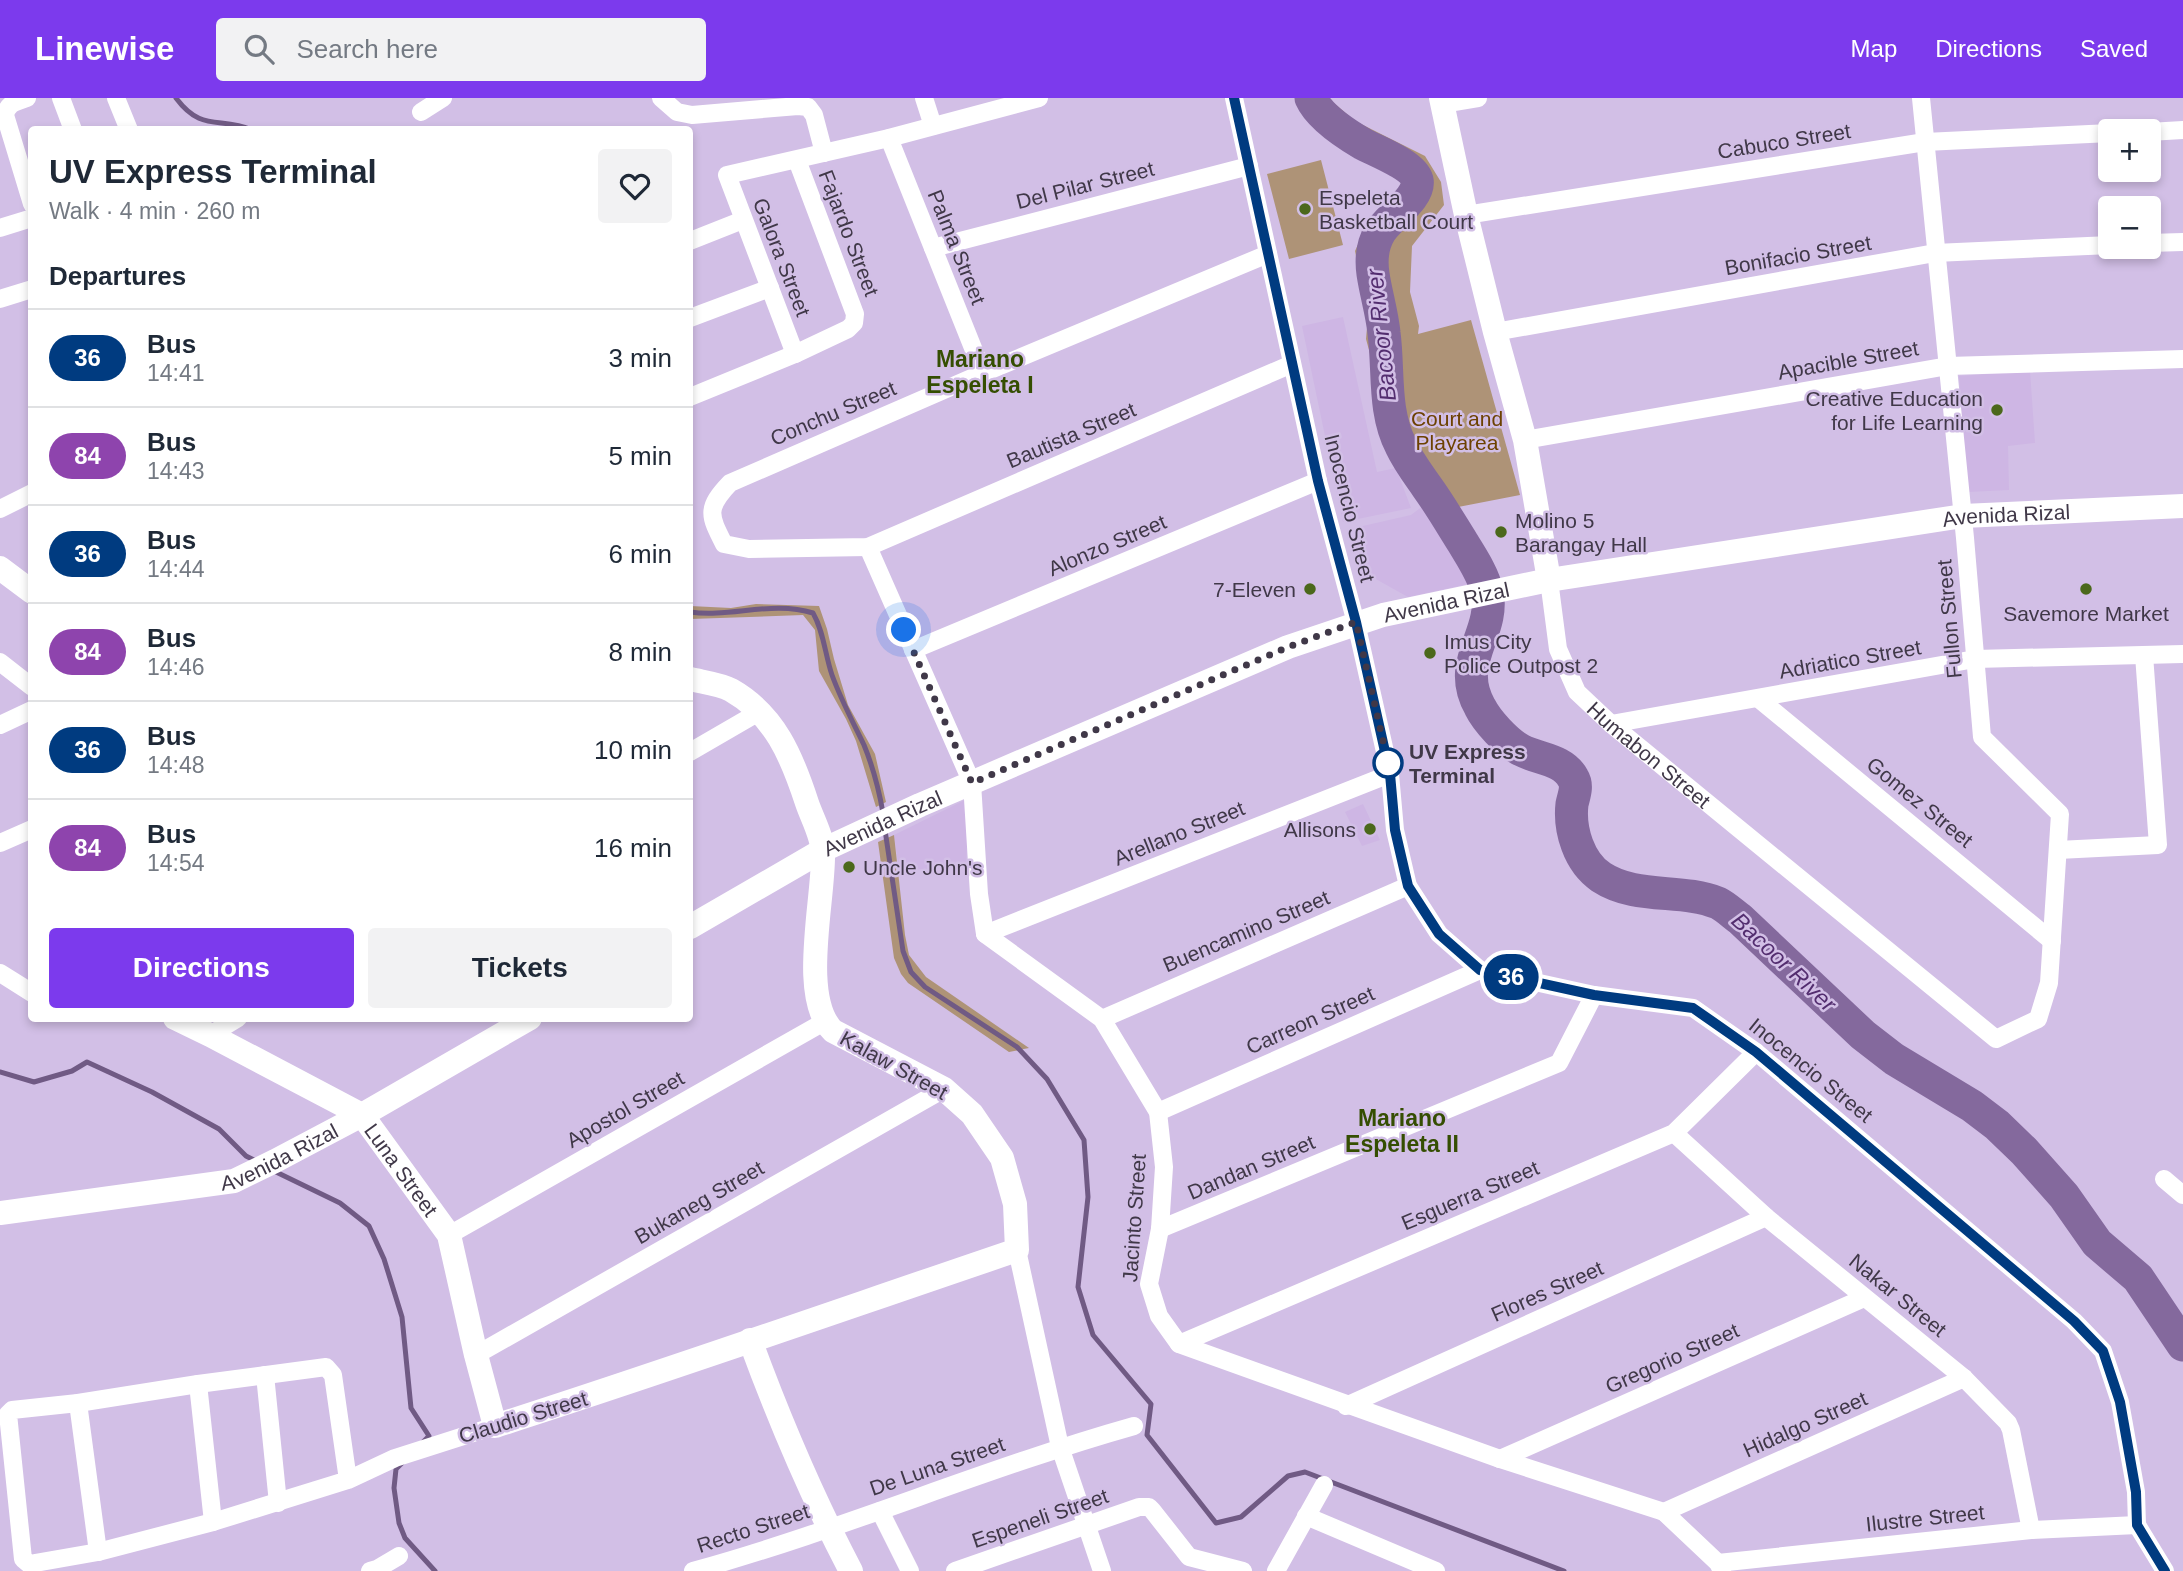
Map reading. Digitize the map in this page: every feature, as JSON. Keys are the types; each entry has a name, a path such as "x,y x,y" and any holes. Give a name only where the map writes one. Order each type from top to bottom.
{"main road":[{"name":"Humabon Street","path":"1441,101 1466,215 1525,440 1549,580"},
{"name":"Avenida Rizal","path":"693,925 823,850 884,822 1288,647 1356,622 1549,580 1963,516 2183,506"},
{"path":"0,568 28,589"},
{"name":"Kalaw Street","path":"693,680 730,689 759,712 777,732 796,770 823,850 815,961 817,999 824,1022 833,1031 944,1089 972,1114 1002,1158 1015,1204 1017,1250"},
{"name":"Luna Street","path":"183,1022 362,1115 449,1235 495,1426"},
{"name":"Avenida Rizal","path":"0,1213 234,1181 362,1115 523,1022"},
{"name":"Claudio Street","path":"495,1426 1017,1250"},
{"path":"750,1340 770,1394 828,1528 851,1571"}],"street":[{"path":"27,98 11,103 5,115 7,147 28,195"},
{"path":"61,98 72,126"},
{"path":"116,98 127,126"},
{"path":"421,112 443,98"},
{"path":"661,98 677,112 692,114 808,107 814,115 824,153"},
{"path":"924,98 933,126"},
{"path":"797,160 1039,98"},
{"name":"Inocencio Street","path":"1234,98 1318,481 1356,622 1390,774 1395,830 1408,886 1439,934 1480,970 1594,995 1693,1008 1756,1052 2074,1321 2103,1351 2120,1402 2136,1492 2137,1525 2165,1571"},
{"path":"1441,101 1478,98"},
{"name":"Fullon Street","path":"1921,98 1982,737 2060,814 2049,983 2038,1019"},
{"path":"2161,131 2183,130"},
{"name":"Cabuco Street","path":"1466,215 1925,142 2098,134"},
{"name":"Palma Street","path":"889,138 983,373"},
{"name":"Galora Street","path":"795,354 727,175 797,160"},
{"name":"Fajardo Street","path":"795,354 848,329 854,323 855,314 797,160"},
{"name":"Del Pilar Street","path":"933,248 1249,166"},
{"path":"0,228 28,219"},
{"path":"693,240 743,220"},
{"path":"2161,243 2183,242"},
{"name":"Bonifacio Street","path":"1495,332 1935,253 2098,246"},
{"name":"Conchu Street","path":"868,547 749,549 724,544 712,520 715,499 730,482 1268,254"},
{"path":"693,317 770,288"},
{"path":"0,299 28,290"},
{"path":"693,396 795,354"},
{"name":"Apacible Street","path":"1525,440 1948,366 2183,359"},
{"name":"Bautista Street","path":"868,547 1292,364"},
{"name":"Alonzo Street","path":"914,650 1318,481"},
{"path":"0,509 28,495"},
{"path":"868,547 972,783 979,894 985,934"},
{"name":"Humabon Street","path":"1549,580 1559,649 1577,692 1611,724 1996,1039 2038,1019"},
{"name":"Adriatico Street","path":"1611,724 1975,659 2183,654"},
{"path":"2058,850 2158,845 2144,655"},
{"path":"0,662 28,684"},
{"name":"Gomez Street","path":"1759,699 2052,940"},
{"path":"0,725 28,712"},
{"path":"693,750 759,712"},
{"name":"Arellano Street","path":"985,934 1390,774"},
{"path":"0,843 28,831"},
{"name":"Buencamino Street","path":"1102,1018 1408,886"},
{"name":"Jacinto Street","path":"985,934 1102,1018 1158,1112 1164,1167 1160,1229 1149,1284 1160,1316 1179,1344"},
{"name":"Carreon Street","path":"1158,1112 1480,970"},
{"path":"0,973 28,991"},
{"name":"Dandan Street","path":"1160,1229 1559,1063 1594,995"},
{"path":"210,1035 231,1022"},
{"name":"Apostol Street","path":"449,1235 824,1022"},
{"name":"Esguerra Street","path":"1179,1344 1674,1133 1756,1052"},
{"name":"Bukaneg Street","path":"476,1355 944,1089"},
{"name":"Nakar Street","path":"1674,1133 1766,1217 1964,1378 2008,1423 2031,1530"},
{"path":"2164,1179 2183,1195"},
{"name":"Flores Street","path":"1346,1406 1766,1217"},
{"name":"Kalaw Street","path":"1017,1250 1060,1447 1102,1571"},
{"name":"Gregorio Street","path":"1500,1459 1864,1298"},
{"path":"1179,1344 1346,1406 1664,1512 1720,1567"},
{"path":"97,1552 78,1403 322,1367 331,1370 333,1375 348,1480"},
{"path":"265,1375 278,1503"},
{"name":"Hidalgo Street","path":"1664,1512 1964,1378"},
{"path":"198,1384 213,1522"},
{"name":"Claudio Street","path":"78,1403 12,1410 8,1414 25,1562 29,1564 97,1552 278,1503 348,1480 394,1458 495,1426"},
{"name":"De Luna Street","path":"828,1528 1060,1447 1133,1426"},
{"path":"1276,1571 1324,1485"},
{"name":"Espeneli Street","path":"955,1571 1139,1507 1149,1507 1152,1510 1188,1564"},
{"path":"880,1511 910,1571"},
{"path":"1306,1516 1436,1571"},
{"name":"Ilustre Street","path":"1720,1567 2031,1530 2137,1525"},
{"name":"Recto Street","path":"692,1571 750,1564 828,1528"},
{"path":"375,1570 399,1556"},
{"path":"1188,1564 1243,1571"}],"shaded area":[{"path":"1343,317 1377,472 1396,468 1411,508 1343,522 1302,326"},
{"name":"Creative Education for Life Learning","path":"2030,371 2035,443 2008,446 2009,490 1968,492 1959,376"},
{"path":"1427,503 1478,582 1408,597 1365,573 1354,528 1411,515"},
{"path":"969,798 966,868 899,870 894,835"},
{"path":"1363,804 1380,840 1362,846 1345,812"}],"green space":[{"name":"Court and Playarea","path":"1296,98 1328,98 1355,121 1425,156 1441,182 1444,205 1412,246 1410,292 1419,326 1418,334 1471,320 1520,495 1453,508 1429,472 1481,553 1492,578 1478,582 1388,445 1380,417 1379,387 1366,339 1368,316 1355,251 1361,238 1398,205 1406,193 1402,175 1308,117 1299,107"},
{"name":"Espeleta Basketball Court","path":"1321,160 1343,245 1289,259 1267,174"},
{"path":"756,604 819,606 848,705 875,754 886,802 876,807 856,741 819,671 815,630 803,615 693,619 693,606 731,608"},
{"path":"894,835 909,955 926,977 1029,1048 1009,1052 908,983 901,974 894,958 878,842"}],"waterway":[{"path":"176,98 185,109 203,120 241,126"},
{"name":"Bacoor River","path":"1311,98 1334,124 1363,144 1402,164 1417,180 1414,193 1380,232 1373,253 1373,274 1384,333 1391,419 1407,457 1477,566 1487,591 1486,621 1471,676 1473,691 1480,707 1492,725 1510,742 1521,750 1557,763 1569,772 1575,787 1571,814 1574,835 1587,863 1601,877 1629,889 1689,896 1718,903 1740,919 1863,1035 1894,1059 1972,1106 1997,1125 2064,1196 2097,1243 2138,1278 2183,1345"},
{"path":"693,612 783,608 813,613 836,684 870,762 883,813"},
{"path":"885,830 903,951 911,972 925,987 1017,1047 1047,1079 1084,1140 1088,1197 1078,1287 1093,1335 1151,1404 1147,1435 1216,1523 1241,1517 1288,1476 1305,1472 1564,1571"},
{"path":"0,1072 34,1082 72,1071 87,1062 152,1092 219,1129 246,1156 256,1161"},
{"path":"274,1171 340,1203 369,1226 384,1259 402,1317 411,1408 429,1436 423,1442"},
{"path":"404,1461 396,1469 394,1488 399,1523 405,1538 435,1571"}],"bus line":[{"name":"36","path":"1234,98 1318,481 1356,622 1390,774 1395,830 1408,886 1439,934 1480,970 1594,995 1693,1008 1756,1052 2074,1321 2103,1351 2120,1402 2136,1492 2137,1525 2165,1571"}],"place":[{"name":"Espeleta Basketball Court","path":"1305,209"},
{"name":"Creative Education for Life Learning","path":"1997,410"},
{"name":"Molino 5 Barangay Hall","path":"1501,532"},
{"name":"7-Eleven","path":"1310,589"},
{"name":"Savemore Market","path":"2086,589"},
{"name":"Imus City Police Outpost 2","path":"1430,653"},
{"name":"UV Express Terminal","path":"1388,763"},
{"name":"Allisons","path":"1370,829"},
{"name":"Uncle John's","path":"849,867"}],"district":[{"name":"Mariano Espeleta I","path":"980,372"},
{"name":"Mariano Espeleta II","path":"1402,1131"}],"route":[{"path":"904,630 972,783 1288,647 1356,622 1388,763"}]}
